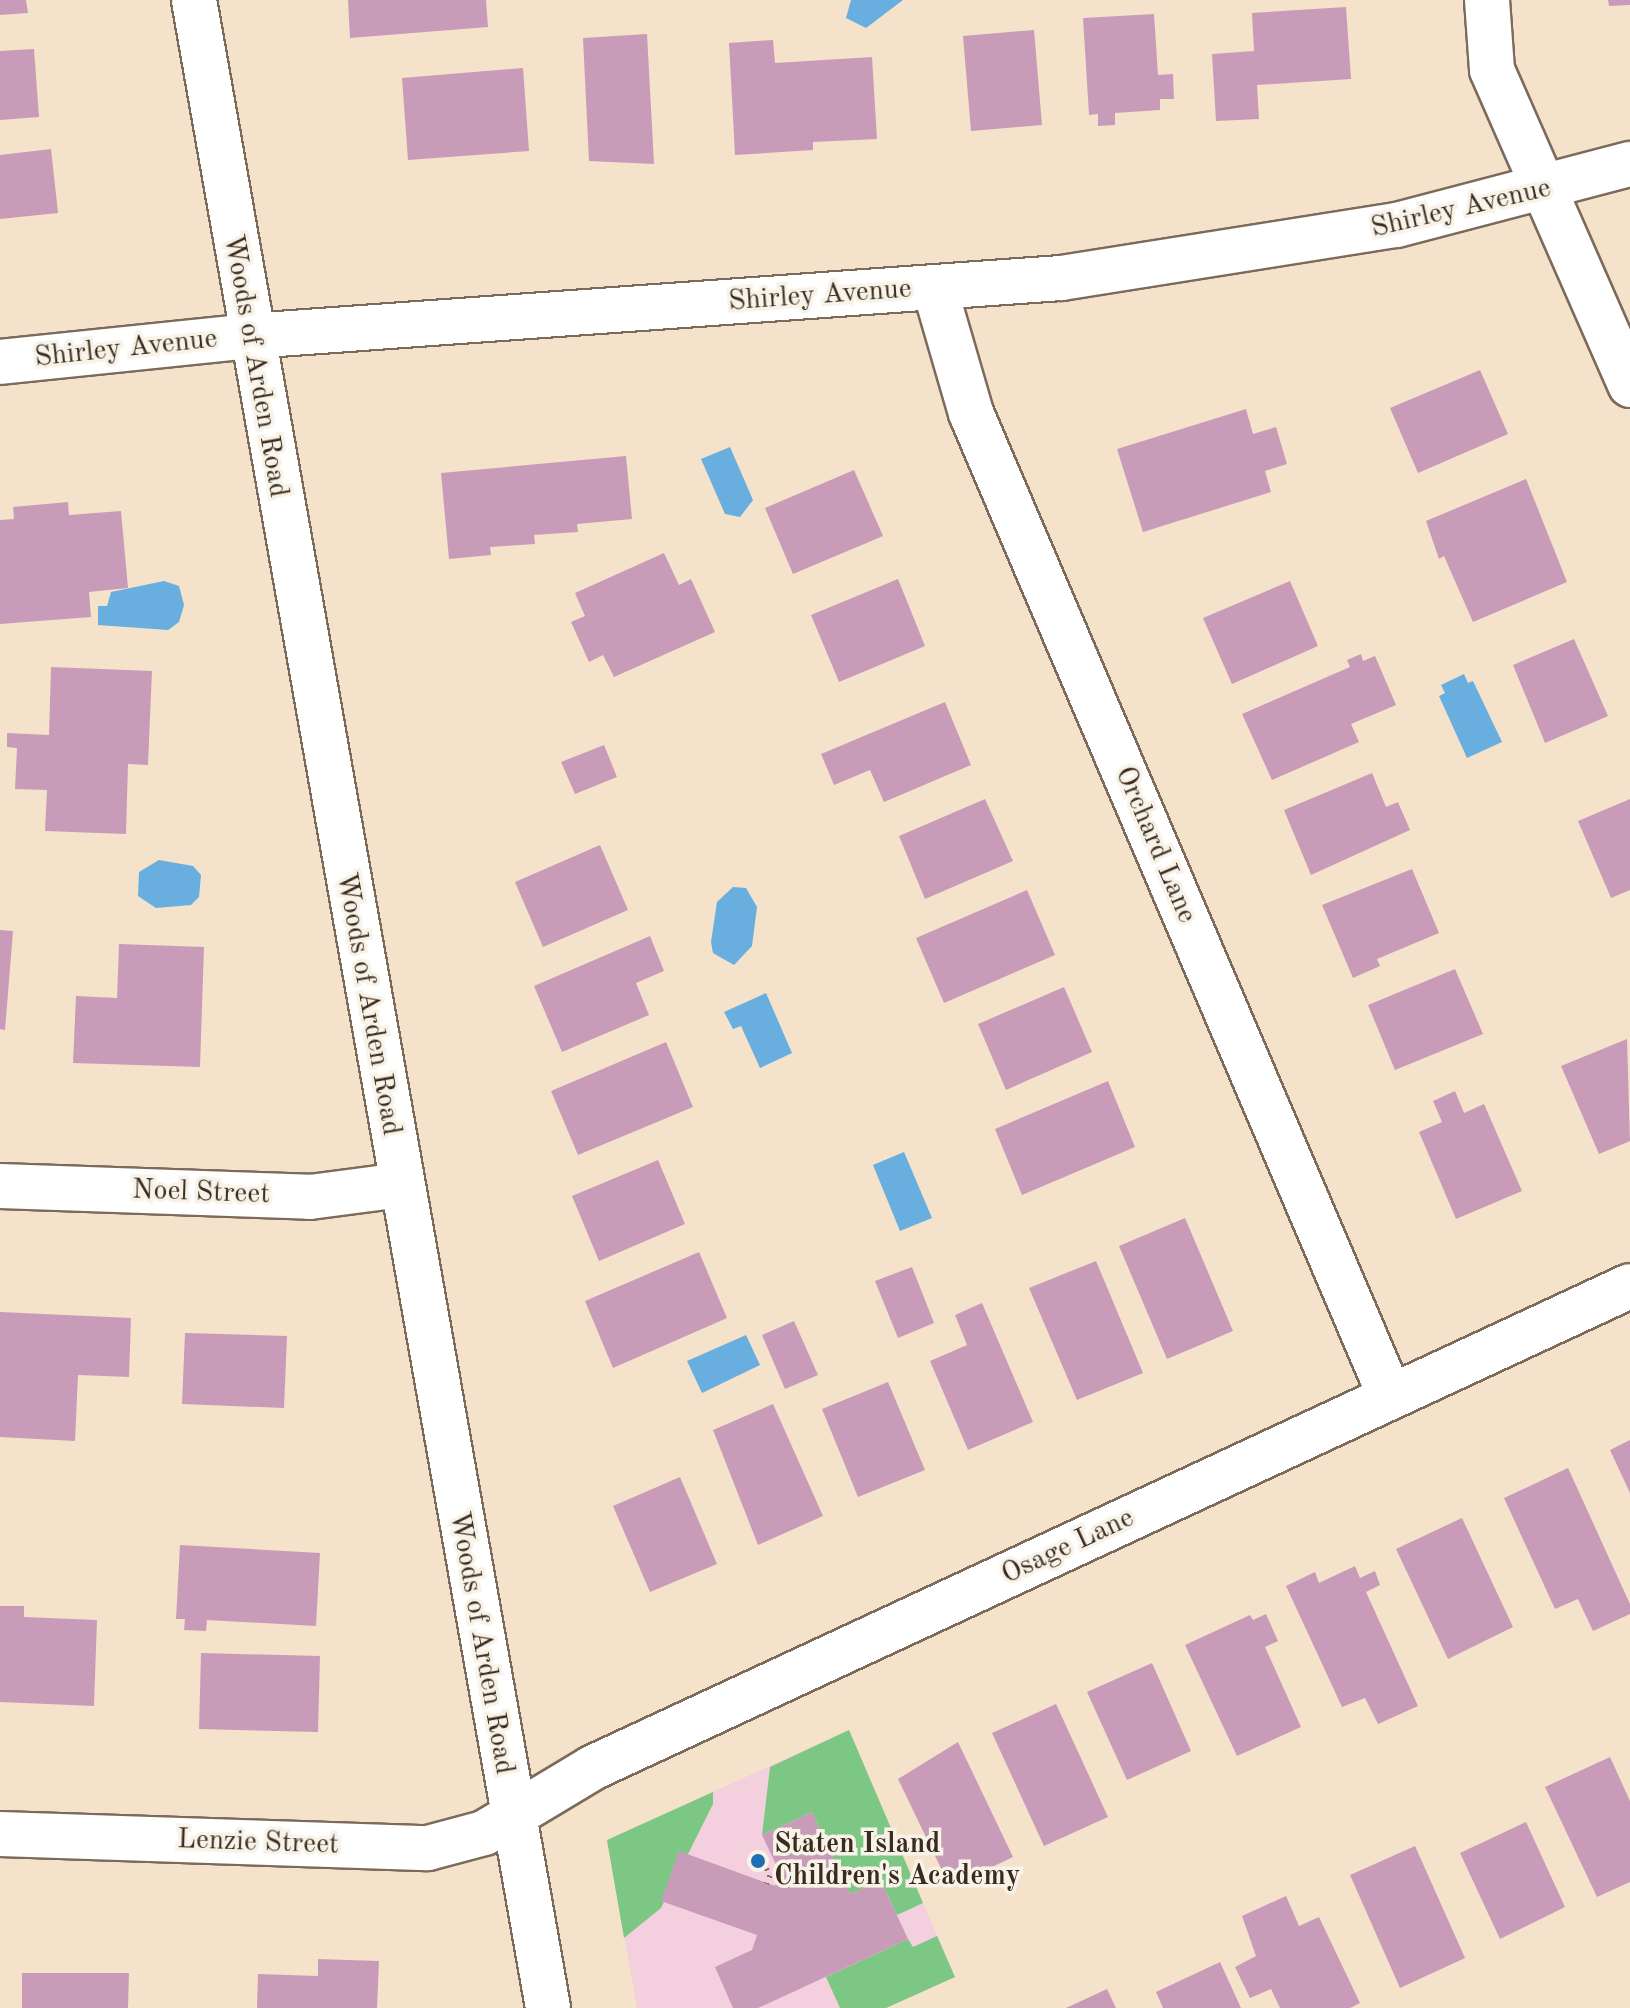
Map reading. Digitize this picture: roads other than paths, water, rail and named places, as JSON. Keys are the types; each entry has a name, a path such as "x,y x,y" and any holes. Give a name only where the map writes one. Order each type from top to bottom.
{"street":[{"name":"Woods of Arden Road","path":"194,0 250,336 511,1819 548,2008"},
{"path":"1487,0 1492,70 1630,385"},
{"name":"Shirley Avenue","path":"0,362 250,336 1061,278 1306,243 1544,190 1630,164"},
{"name":"Orchard Lane","path":"935,289 971,413 1390,1396"},
{"name":"Noel Street","path":"0,1186 310,1197 401,1185"},
{"name":"Osage Lane","path":"511,1819 592,1768 1630,1286"},
{"name":"Lenzie Street","path":"0,1834 428,1848 484,1833 511,1819"}],"water":[{"path":"851,0 903,0 866,28 846,18"},
{"path":"730,447 753,500 740,517 725,514 701,459"},
{"path":"164,581 179,586 184,605 179,622 168,630 98,625 98,606 107,606 111,592"},
{"path":"1464,674 1468,683 1473,681 1502,742 1467,758 1439,696 1445,693 1441,685"},
{"path":"159,860 193,866 201,875 199,897 191,905 156,908 138,896 139,872"},
{"path":"733,887 746,888 757,907 752,946 734,965 713,953 711,942 717,902"},
{"path":"766,993 792,1053 760,1068 741,1026 733,1029 724,1012"},
{"path":"904,1152 932,1218 900,1231 873,1165"},
{"path":"746,1335 760,1365 702,1393 687,1361"}],"place":[{"name":"Staten Island Children's Academy","path":"758,1861"}]}
